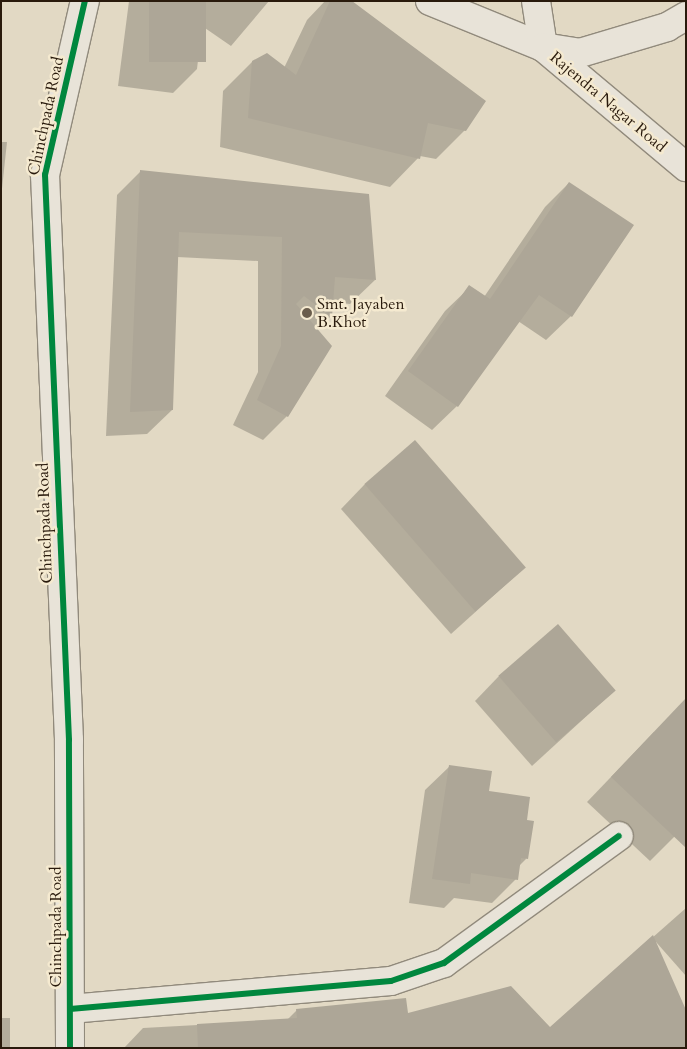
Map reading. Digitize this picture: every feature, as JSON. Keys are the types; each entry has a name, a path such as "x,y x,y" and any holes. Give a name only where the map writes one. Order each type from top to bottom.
{"street":[{"name":"Chinchpada Road","path":"70,1048 69,740 45,175 85,1"},
{"path":"430,1 543,47 580,52 667,27 686,16"},
{"name":"Rajendra Nagar Road","path":"536,1 543,47 686,167"},
{"path":"70,1009 391,981 444,963 619,836"}],"building":[{"path":"149,1 206,1 206,62 149,62"},
{"path":"330,1 352,1 486,101 466,131 428,123 420,159 248,118 252,61 267,53 296,75"},
{"name":"Smt. Jayaben B.Khot","path":"140,170 369,194 376,280 335,277 332,317 304,296 296,304 332,346 288,417 257,400 281,346 282,237 179,232 173,410 130,412"},
{"path":"569,182 634,225 572,317 539,295 458,407 408,371 469,285 490,299"},
{"path":"415,440 526,568 475,612 364,484"},
{"path":"558,624 616,690 556,742 498,676"},
{"path":"686,698 686,848 611,777"},
{"path":"449,765 492,771 489,791 530,797 527,820 534,821 528,859 521,858 518,880 471,873 470,884 432,879"},
{"path":"653,935 686,1010 686,1048 198,1048 197,1024 297,1018 296,1009 406,998 408,1013 511,986 550,1027"}],"cycle path":[{"path":"70,1048 69,740 45,175 85,1"},
{"path":"70,1009 391,981 444,963 619,836"}],"place":[{"name":"Smt. Jayaben B.Khot","path":"307,313"}]}
